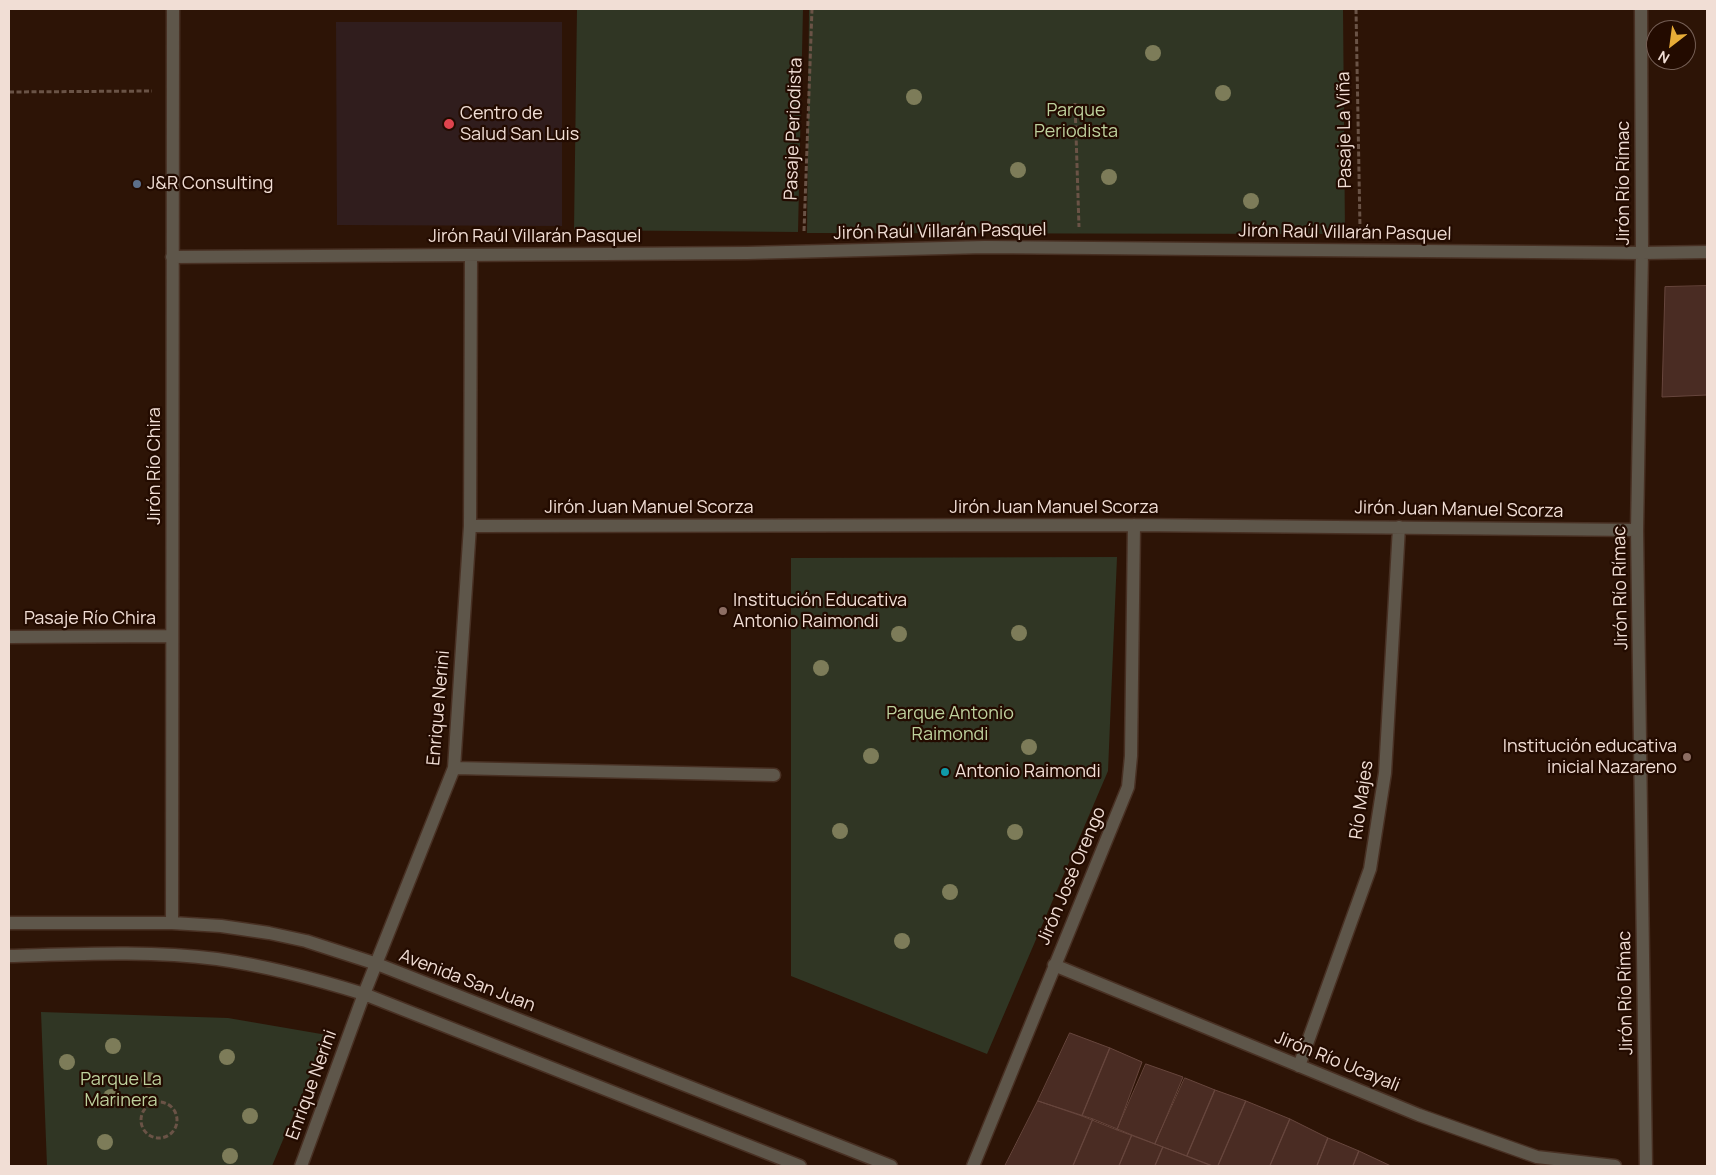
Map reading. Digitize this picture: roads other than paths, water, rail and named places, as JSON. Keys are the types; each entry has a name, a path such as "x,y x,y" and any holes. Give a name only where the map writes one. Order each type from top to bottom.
{"street":[{"name":"Jirón Río Chira","path":"172,9 172,923"},
{"name":"Jirón Río Rímac","path":"1640,9 1642,253 1637,530 1646,1166"},
{"name":"Jirón Raúl Villarán Pasquel","path":"172,257 803,251 985,247 1707,252"},
{"name":"Enrique Nerini","path":"301,1166 364,994 378,964 454,768 470,526 471,255"},
{"name":"Jirón Juan Manuel Scorza","path":"470,526 1134,525 1400,526 1637,530"},
{"name":"Jirón José Orengo","path":"973,1166 1128,788 1131,756 1134,525"},
{"name":"Río Majes","path":"1299,1066 1370,869 1385,773 1400,526"},
{"name":"Pasaje Río Chira","path":"9,637 172,636"},
{"path":"454,768 774,775"},
{"name":"Avenida San Juan","path":"9,923 172,923 221,926 270,933 306,941 378,964 891,1166"},
{"path":"9,956 120,953 217,959 318,980 364,994 800,1166"},
{"name":"Jirón Río Ucayali","path":"1054,965 1419,1115 1537,1157 1615,1166"}],"place":[{"name":"Centro de Salud San Luis","path":"449,124"},
{"name":"J&R Consulting","path":"137,184"},
{"name":"Institución Educativa Antonio Raimondi","path":"723,611"},
{"name":"Institución educativa inicial Nazareno","path":"1687,757"},
{"name":"Antonio Raimondi","path":"945,772"}],"park label":[{"name":"Parque Periodista","path":"1076,121"},
{"name":"Parque Antonio Raimondi","path":"950,724"},
{"name":"Parque La Marinera","path":"121,1090"}]}
